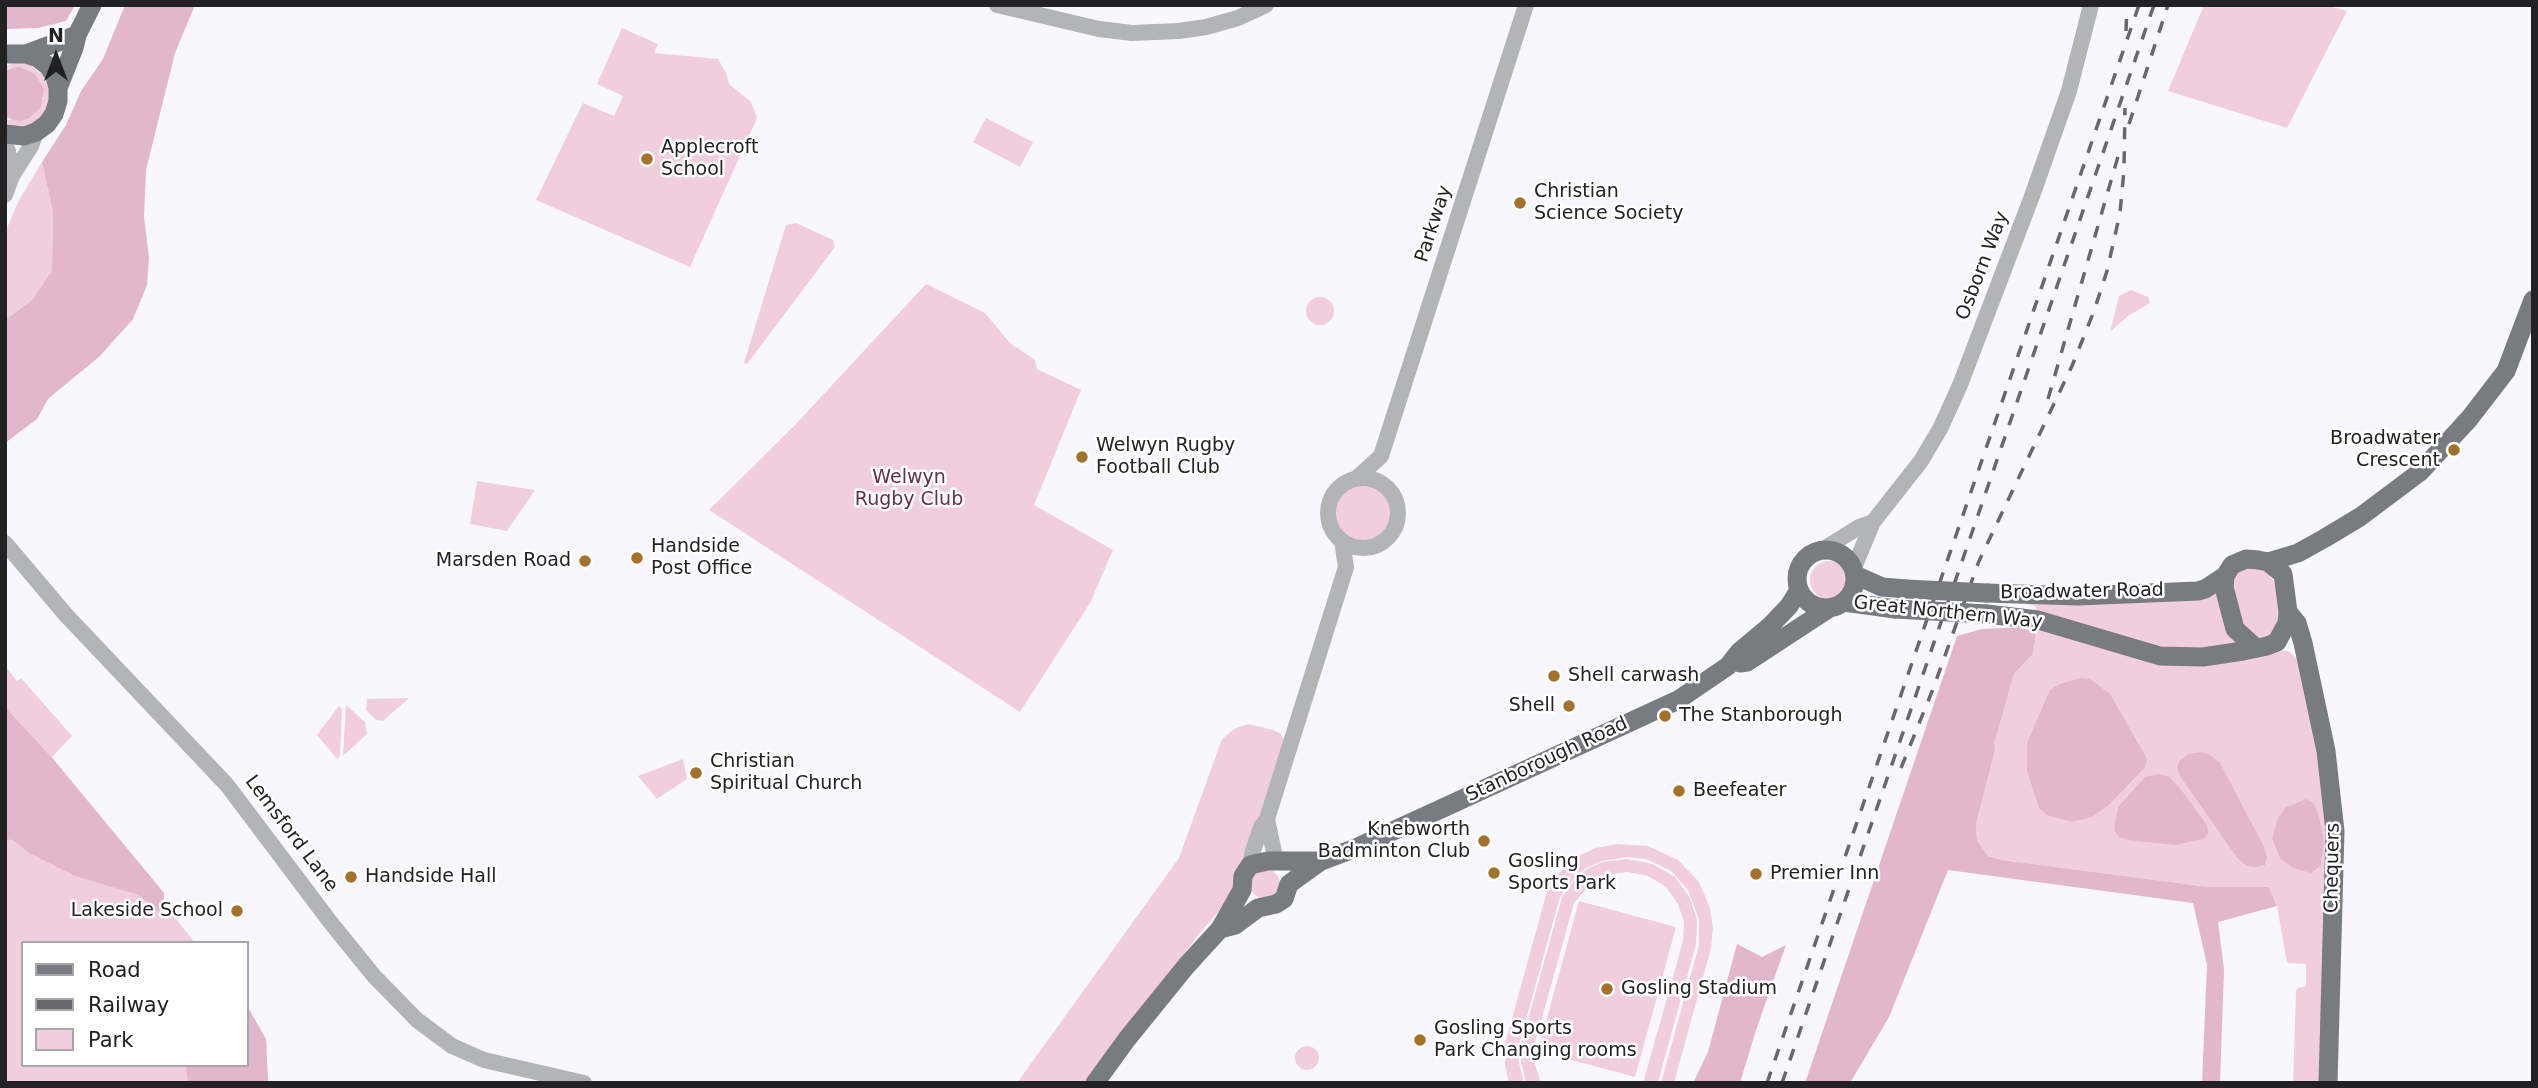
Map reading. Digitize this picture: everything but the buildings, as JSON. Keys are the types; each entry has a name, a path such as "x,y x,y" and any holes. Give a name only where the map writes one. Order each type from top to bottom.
{"main road":[{"path":"58,88 70,61 77,34 92,5"},
{"path":"11,53 77,34"},
{"path":"5,134 24,136 36,132 47,124 58,101 55,76 48,66 38,58 11,53"},
{"path":"2275,568 2393,494 2442,450 2506,371 2533,300"},
{"path":"1822,551 1839,553 1846,558 1854,572 1853,590 1836,605 1818,608 1799,590 1797,581 1801,565 1806,558 1822,551"},
{"path":"2275,568 2246,559 2237,561 2225,576 2224,596 2235,629 2256,648 2277,642 2304,656"},
{"path":"2275,568 2288,611 2287,623 2277,642"},
{"name":"Broadwater Road","path":"1854,572 1882,587 2053,596 2198,591 2225,576"},
{"name":"Stanborough Road","path":"1220,929 1235,925 1258,908 1276,904 1284,899 1289,884 1321,861 1394,831 1678,700 1728,666 1739,652 1789,606 1799,590"},
{"name":"Stanborough Road","path":"1728,666 1747,662 1836,605"},
{"name":"Great Northern Way","path":"1836,605 1987,614 2038,620 2160,656 2203,657 2256,648"},
{"name":"Chequers","path":"2288,611 2297,623 2326,751 2335,831 2328,1083"},
{"name":"Stanborough Road","path":"1096,1083 1127,1039 1220,929 1242,890 1243,876 1250,865 1258,862 1307,859 1321,861"},
{"path":"1276,862 1282,868 1289,884"},
{"path":"1242,890 1246,898 1258,908"}],"street":[{"path":"997,5 1099,29 1157,33 1206,27 1238,18 1266,5"},
{"name":"Parkway","path":"1386,485 1381,456 1526,5"},
{"name":"Osborn Way","path":"1854,572 1873,522 1921,461 1941,427 1960,385 2069,91 2091,5"},
{"path":"5,195 12,176 31,146 36,132"},
{"path":"5,145 9,152 12,176"},
{"name":"Parkway","path":"1358,477 1381,456"},
{"path":"1346,567 1367,548 1386,541 1398,521 1396,499 1386,485 1374,478 1358,477 1337,488 1327,513 1329,523 1342,541 1351,546 1367,548"},
{"name":"Osborn Way","path":"1822,551 1859,527 1873,522"},
{"path":"1250,865 1346,567 1342,541"},
{"name":"Lemsford Lane","path":"5,543 66,615 227,785 331,923 374,976 417,1020 452,1046 476,1058 584,1083"},
{"path":"1267,818 1276,862"}],"green space":[{"path":"2204,5 2326,5 2347,11 2287,128 2168,91"},
{"name":"Applecroft School","path":"622,28 658,44 654,53 718,59 729,84 751,102 757,118 690,267 536,200 583,103 614,116 623,96 597,84"},
{"path":"20,62 30,65 46,78 51,99 42,118 33,124 12,127 5,124 5,117 10,120 44,98 10,68 5,70 5,66"},
{"path":"986,118 1033,142 1020,167 973,142"},
{"path":"42,162 53,212 52,271 32,300 5,320 5,233 18,202"},
{"path":"796,223 833,240 835,247 747,364 744,363 786,225"},
{"name":"Welwyn Rugby Club","path":"926,284 985,313 1010,343 1035,360 1037,369 1081,390 1034,505 1113,550 1090,603 1020,712 709,510 795,425"},
{"path":"2131,290 2148,297 2150,303 2128,316 2110,332 2119,296"},
{"path":"1320,297 1330,301 1334,311 1330,321 1320,325 1310,321 1306,311 1310,301"},
{"path":"477,481 535,490 507,531 470,524"},
{"path":"1357,485 1369,485 1379,489 1387,497 1391,513 1387,529 1379,537 1369,541 1357,541 1347,537 1339,529 1335,519 1335,507 1339,497 1347,489"},
{"path":"1829,561 1843,566 1848,580 1843,594 1829,599 1815,594 1810,580 1815,566"},
{"path":"2259,567 2270,575 2274,582 2281,616 2270,636 2258,638 2243,631 2230,582 2242,568"},
{"path":"2217,589 2240,645 2181,652 2035,614 2036,606 2026,604 2026,602"},
{"path":"2038,625 2150,660 2278,650 2288,651 2298,659 2326,751 2326,1083 2293,1083 2296,992 2297,988 2306,986 2306,964 2287,963 2277,906 2269,887 2209,887 2002,860 1988,856 1977,840 1976,824 1995,752 1993,743 2014,674 2033,654"},
{"path":"5,666 17,681 21,678 72,736 52,757 164,893 164,904 193,941 21,941 21,1067 248,1067 248,1008 266,1039 268,1083 5,1083"},
{"path":"409,698 383,721 376,720 366,710 367,699"},
{"path":"346,705 365,722 367,734 343,756"},
{"path":"339,706 342,709 340,756 337,759 317,735"},
{"path":"1248,724 1280,733 1284,740 1256,829 1240,863 1232,896 1198,935 1089,1083 1017,1083 1179,858 1222,739 1234,729"},
{"path":"683,759 687,779 657,799 638,776"},
{"path":"1617,844 1648,846 1678,860 1699,882 1710,908 1713,928 1711,948 1674,1083 1661,1083 1699,945 1699,920 1688,890 1671,871 1646,859 1627,857 1602,861 1586,868 1560,897 1519,1045 1519,1063 1524,1083 1509,1083 1505,1065 1505,1044 1547,891 1559,873 1578,856 1596,848"},
{"path":"1627,859 1653,864 1675,877 1690,898 1697,920 1696,944 1658,1082 1643,1083 1683,941 1684,922 1678,904 1666,887 1648,876 1627,872 1594,880 1574,903 1535,1043 1534,1061 1541,1083 1526,1083 1521,1062 1521,1045 1562,897 1587,869 1602,862"},
{"path":"1265,869 1276,873 1280,884 1276,895 1265,899 1254,895 1250,884 1254,873"},
{"name":"Gosling Stadium","path":"1579,901 1676,927 1635,1077 1538,1051"},
{"path":"1307,1046 1316,1049 1319,1058 1316,1067 1307,1070 1298,1067 1295,1058 1298,1049"}],"shaded area":[{"path":"5,5 75,5 66,21 38,28 7,29"},
{"path":"125,5 195,5 175,53 146,170 144,217 149,258 147,285 133,319 100,356 48,399 37,419 5,443 5,320 32,300 52,271 53,212 42,162 66,125 81,91 103,59"},
{"path":"19,67 35,74 44,89 41,107 28,119 19,121 5,117 5,70"},
{"path":"2022,627 2036,634 2033,654 2014,674 1994,743 1995,751 1976,824 1977,840 1988,856 2002,860 2209,887 2269,887 2277,906 2218,922 2224,970 2220,1083 2202,1083 2207,965 2193,903 1948,870 1889,1017 1850,1083 1805,1083 1957,636 1982,629"},
{"path":"2080,678 2090,679 2110,694 2147,759 2145,767 2109,805 2092,817 2072,822 2047,815 2039,808 2027,771 2027,743 2050,690"},
{"path":"5,707 51,757 164,893 164,904 158,911 139,895 75,876 29,853 13,840 5,839"},
{"path":"2201,752 2220,763 2264,847 2267,858 2265,865 2247,866 2238,859 2180,776 2177,767 2180,760 2189,754"},
{"path":"2158,774 2168,776 2179,787 2207,825 2208,833 2204,839 2176,845 2128,840 2119,837 2114,830 2118,807 2145,777"},
{"path":"2306,799 2314,804 2324,842 2321,865 2311,873 2293,868 2280,858 2272,838 2278,818 2285,808"},
{"path":"1737,944 1762,957 1786,945 1740,1083 1693,1083 1708,1052"},
{"path":"248,1008 266,1039 268,1083 188,1083 186,1067 248,1067"}],"railway":[{"path":"2126,31 2127,5"},
{"path":"1767,1083 2139,5"},
{"path":"1782,1083 2154,5"},
{"path":"2129,124 2168,5"},
{"path":"1901,768 1979,561 2072,366 2094,311 2107,271 2120,213 2125,108"},
{"path":"2048,399 2119,153"}],"place":[{"name":"Applecroft School","path":"647,159"},
{"name":"Christian Science Society","path":"1520,203"},
{"name":"Broadwater Crescent","path":"2454,450"},
{"name":"Welwyn Rugby Football Club","path":"1082,457"},
{"name":"Handside Post Office","path":"637,558"},
{"name":"Marsden Road","path":"585,561"},
{"name":"Shell carwash","path":"1554,676"},
{"name":"Shell","path":"1569,706"},
{"name":"The Stanborough","path":"1665,716"},
{"name":"Christian Spiritual Church","path":"696,773"},
{"name":"Beefeater","path":"1679,791"},
{"name":"Knebworth Badminton Club","path":"1484,841"},
{"name":"Gosling Sports Park","path":"1494,873"},
{"name":"Premier Inn","path":"1756,874"},
{"name":"Handside Hall","path":"351,877"},
{"name":"Lakeside School","path":"237,911"},
{"name":"Gosling Stadium","path":"1607,989"},
{"name":"Gosling Sports Park Changing rooms","path":"1420,1040"}]}
